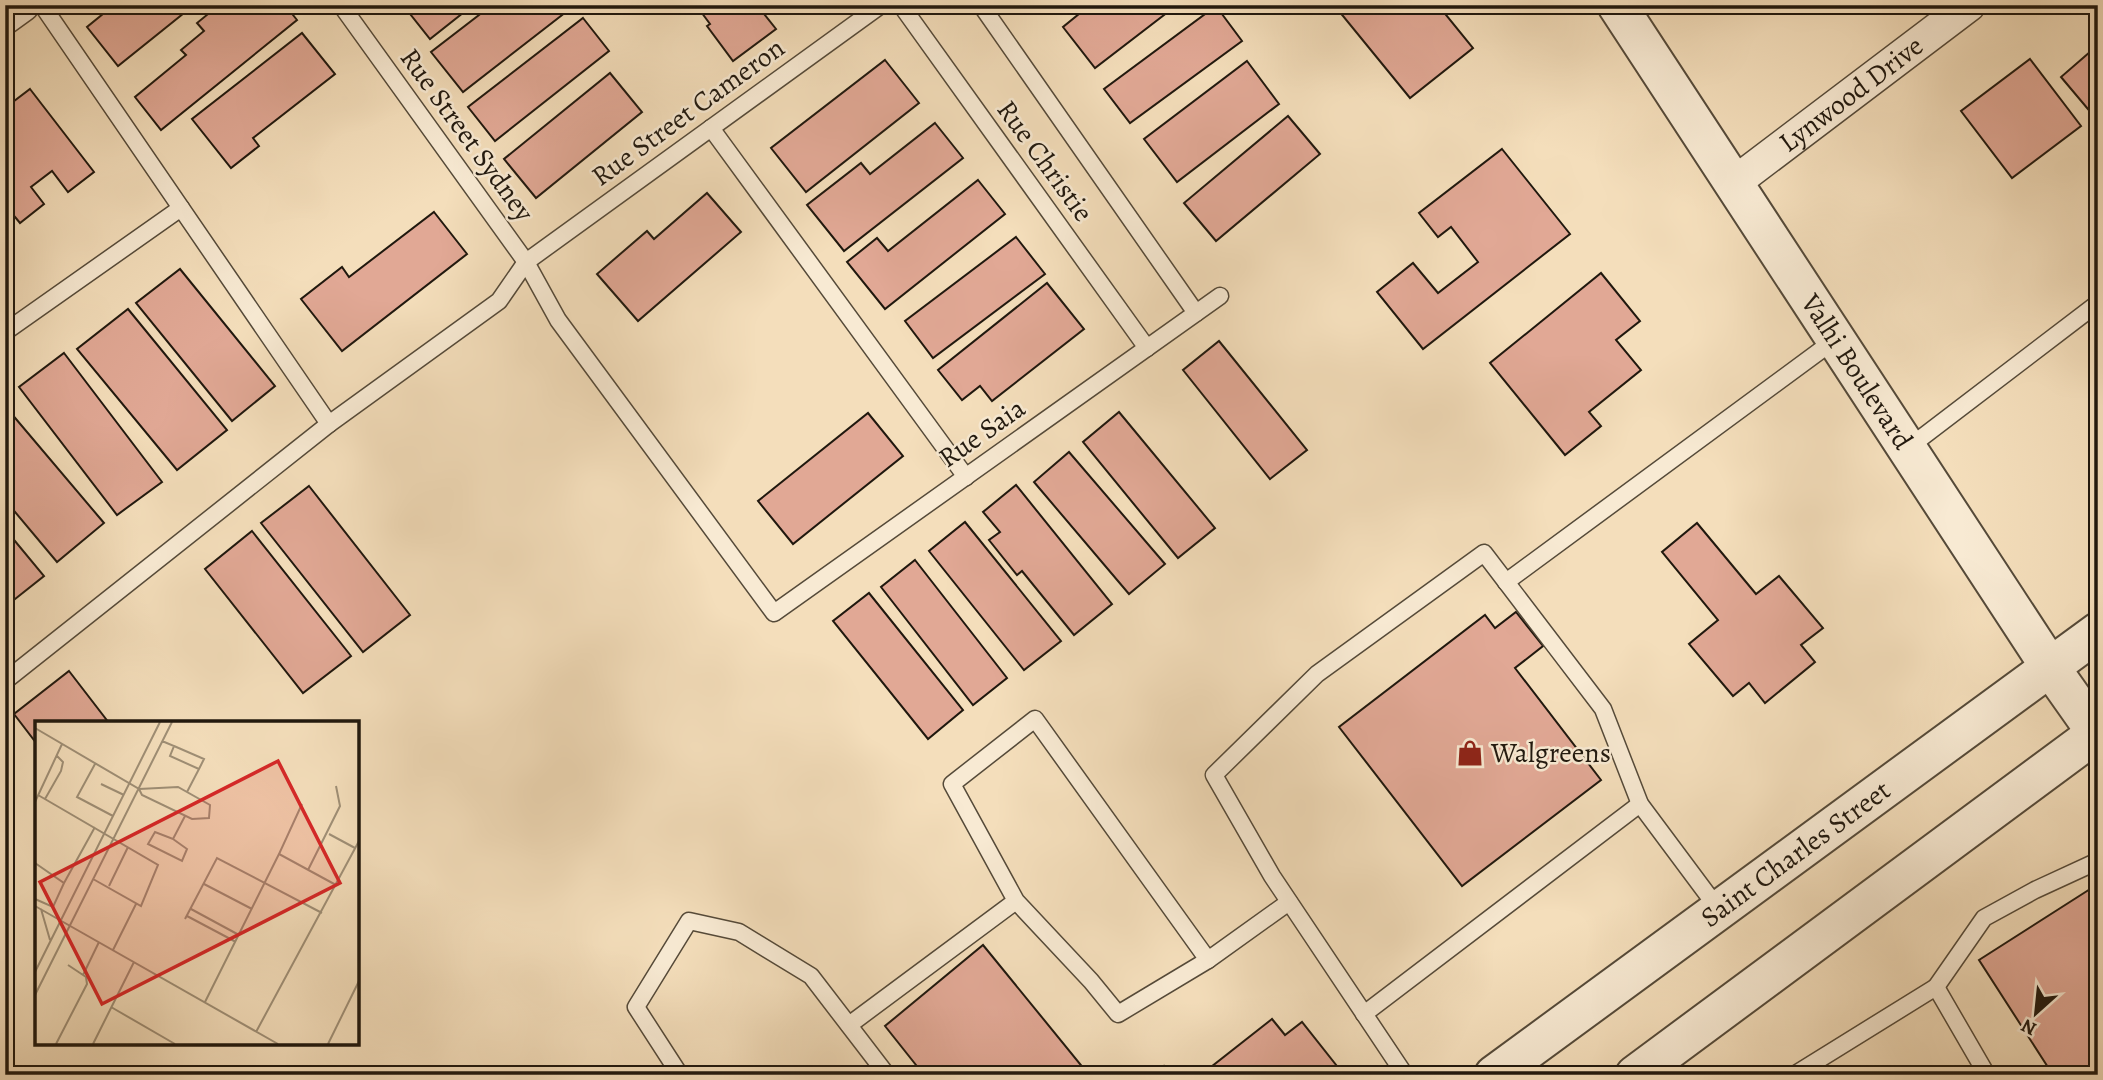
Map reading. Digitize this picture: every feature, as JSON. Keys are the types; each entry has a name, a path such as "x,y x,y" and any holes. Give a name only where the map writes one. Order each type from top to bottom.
{"street":[{"path":"5,19 23,5"},
{"name":"Valhi Boulevard","path":"1617,5 2050,667 2097,733"},
{"name":"Lynwood Drive","path":"1734,183 1969,5"},
{"name":"Saint Charles Street","path":"1494,1075 2098,632"},
{"path":"1635,1075 2097,733"}],"lane":[{"path":"42,5 328,424"},
{"name":"Rue Street Sydney","path":"341,5 526,262 558,320 774,613"},
{"name":"Rue Street Cameron","path":"5,681 328,424 499,301 526,262 881,5"},
{"name":"Rue Christie","path":"901,5 1147,348"},
{"name":"Rue Christie","path":"981,5 1196,313"},
{"path":"711,128 966,477"},
{"path":"5,332 181,208"},
{"name":"Rue Saia","path":"774,613 1220,296"},
{"path":"1907,449 2098,303"},
{"path":"1506,582 1836,339"},
{"path":"1405,1075 1289,902 1214,775 1317,674 1484,553 1603,709 1640,804 1719,910"},
{"path":"1208,960 1035,719 952,784 1016,901 1118,1014 1208,960 1289,902"},
{"path":"1364,1014 1640,804"},
{"path":"1794,1075 1936,987 1984,918 2035,890 2098,861"},
{"path":"849,1025 1016,901"},
{"path":"680,1075 636,1007 689,921 739,932 811,975 887,1075"},
{"path":"1936,987 1987,1075"}],"building":[{"path":"114,5 194,5 118,66 87,27"},
{"path":"219,5 257,5 260,9 265,5 285,5 297,20 161,130 135,97 186,55 181,50 204,31 197,23"},
{"path":"403,5 473,5 430,39"},
{"path":"492,5 575,5 463,92 431,52"},
{"path":"696,5 757,5 776,29 733,61 707,26 710,24"},
{"path":"1090,5 1177,5 1095,68 1063,27"},
{"path":"1334,5 1438,5 1473,48 1410,98"},
{"path":"1216,6 1242,41 1130,123 1104,89"},
{"path":"583,18 609,51 495,141 468,107"},
{"path":"302,33 335,74 253,138 259,146 231,168 192,119"},
{"path":"2098,45 2098,121 2061,77"},
{"path":"2030,59 2081,126 2012,178 1961,111"},
{"path":"885,60 919,103 806,192 771,148"},
{"path":"1247,61 1279,104 1177,182 1144,139"},
{"path":"610,73 642,112 536,198 504,159"},
{"path":"30,89 94,172 68,192 52,171 31,187 44,204 20,223 5,205 5,108"},
{"path":"1288,116 1320,154 1216,241 1184,203"},
{"path":"935,123 963,158 844,251 807,205 861,163 870,174"},
{"path":"1502,149 1570,234 1423,349 1377,292 1413,263 1438,293 1478,262 1451,227 1438,237 1419,213"},
{"path":"978,180 1005,214 885,309 847,262 877,238 888,251"},
{"path":"707,193 741,232 638,321 597,274 647,231 654,239"},
{"path":"434,212 467,254 342,351 301,299 342,267 349,277"},
{"path":"1016,237 1045,274 933,358 905,321"},
{"path":"180,269 275,386 232,421 136,303"},
{"path":"1601,273 1640,321 1616,340 1641,370 1589,412 1601,426 1565,455 1490,363"},
{"path":"1047,283 1084,329 992,401 980,386 962,400 938,370"},
{"path":"128,309 227,430 177,470 77,349"},
{"path":"1219,341 1307,450 1270,479 1183,370"},
{"path":"64,353 162,482 117,515 19,387"},
{"path":"5,406 104,523 57,562 5,500"},
{"path":"1119,412 1215,528 1178,558 1083,442"},
{"path":"868,413 903,456 793,544 758,501"},
{"path":"1069,452 1165,564 1129,594 1034,482"},
{"path":"1016,485 1112,604 1074,635 1022,571 1017,575 989,540 1000,532 983,512"},
{"path":"309,486 410,615 363,652 261,523"},
{"path":"965,522 1061,641 1024,670 929,551"},
{"path":"1697,523 1756,594 1779,576 1823,628 1801,645 1815,662 1765,703 1749,683 1733,696 1689,644 1718,620 1662,552"},
{"path":"5,529 44,576 5,607"},
{"path":"252,531 351,656 303,693 205,569"},
{"path":"915,560 1007,678 973,705 881,587"},
{"path":"869,593 963,710 928,739 833,621"},
{"name":"Walgreens","path":"1516,612 1543,646 1515,668 1601,780 1462,886 1339,727 1485,615 1495,628"},
{"path":"69,671 107,721 35,721 35,741 14,714"},
{"path":"2098,884 2098,1075 2053,1075 1979,960"},
{"path":"983,945 1089,1075 924,1075 885,1026"},
{"path":"1272,1019 1285,1035 1302,1022 1344,1075 1217,1075 1211,1067"},
{"path":"1164,1066 1172,1075 1153,1075"}],"place":[{"name":"Walgreens","path":"1470,753"}]}
